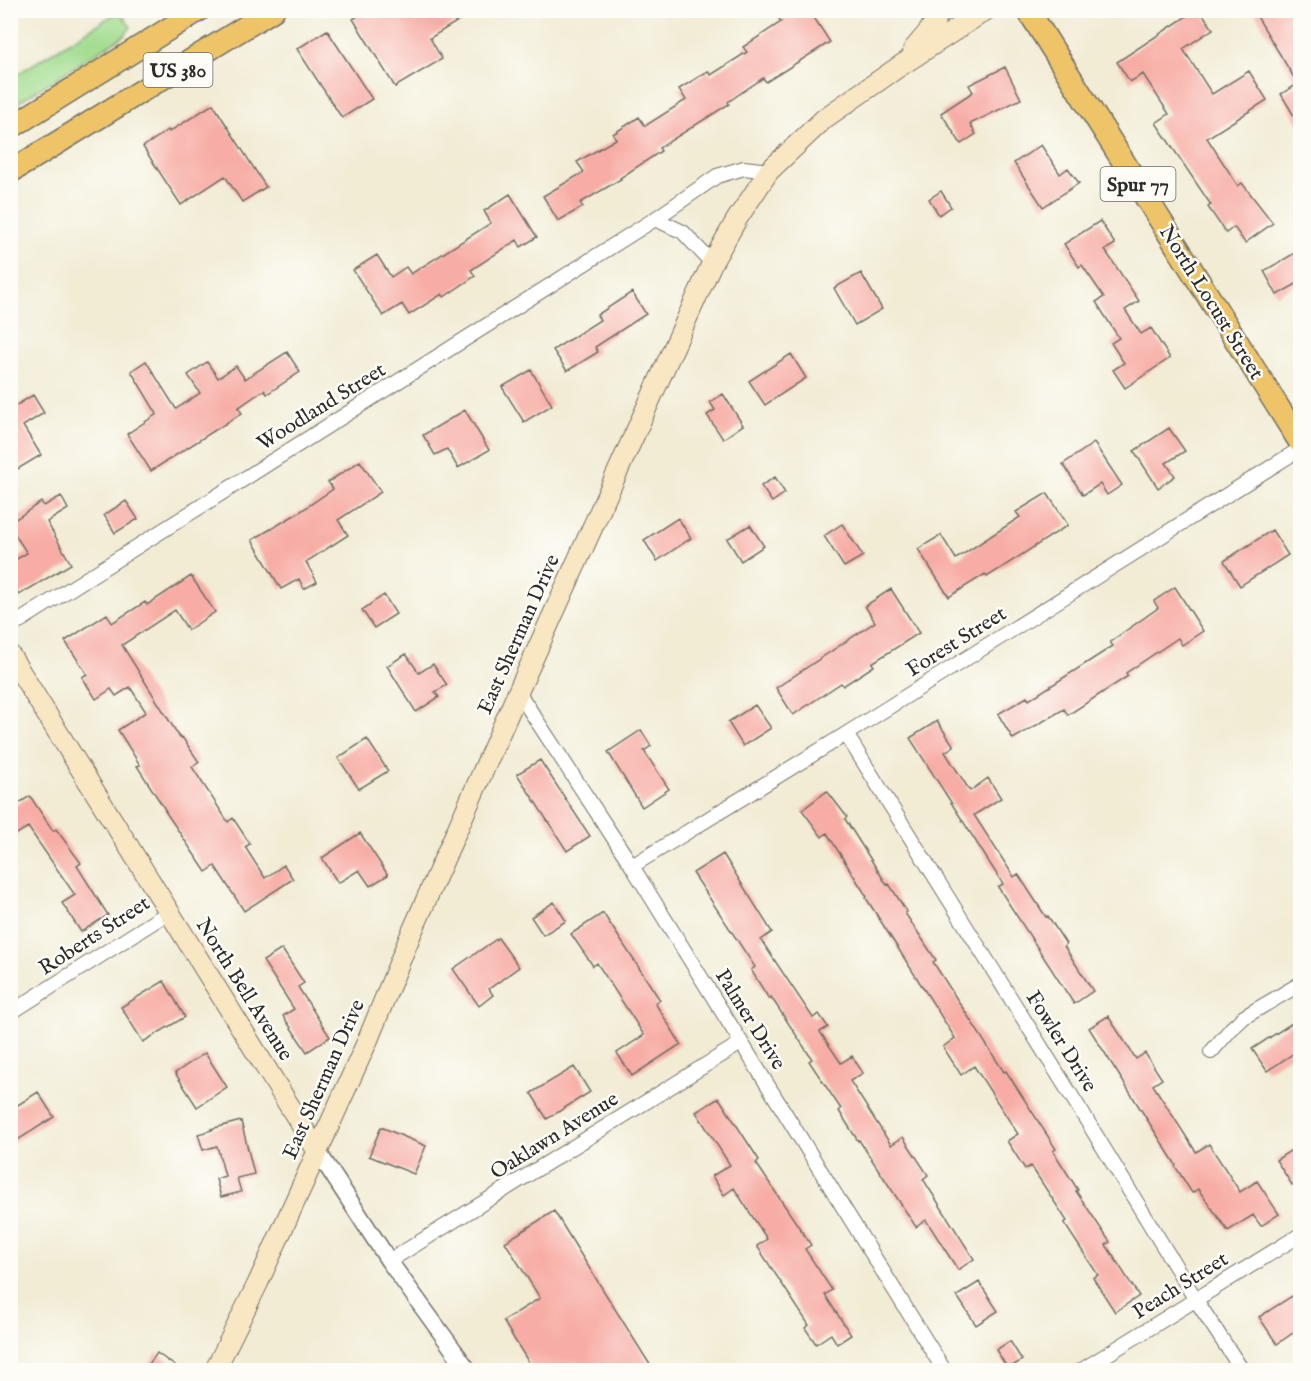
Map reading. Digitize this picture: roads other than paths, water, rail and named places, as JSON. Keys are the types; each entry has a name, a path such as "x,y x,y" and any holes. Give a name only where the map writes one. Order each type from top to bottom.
{"main road":[{"name":"US 380","path":"10,128 199,10"},
{"name":"US 380","path":"10,172 273,10"},
{"path":"897,68 929,31 941,10"},
{"name":"East Sherman Drive","path":"215,1371 318,1152 518,692 712,263 737,219 769,171 825,118 986,10"},
{"name":"North Locust Street","path":"1028,10 1300,442"},
{"name":"North Bell Avenue","path":"10,655 318,1152"}],"street":[{"name":"Woodland Street","path":"10,627 655,219 717,176 744,168 769,171"},
{"path":"655,219 683,232 712,263"},
{"name":"Forest Street","path":"632,866 1300,449"},
{"name":"Palmer Drive","path":"518,692 632,866 944,1371"},
{"name":"Fowler Drive","path":"846,734 1242,1371"},
{"name":"Roberts Street","path":"10,1013 169,912"},
{"path":"1211,1052 1244,1017 1300,984"},
{"name":"Oaklawn Avenue","path":"389,1261 741,1043"},
{"name":"North Bell Avenue","path":"318,1152 389,1261 468,1371"},
{"name":"Peach Street","path":"1082,1371 1300,1235"}]}
